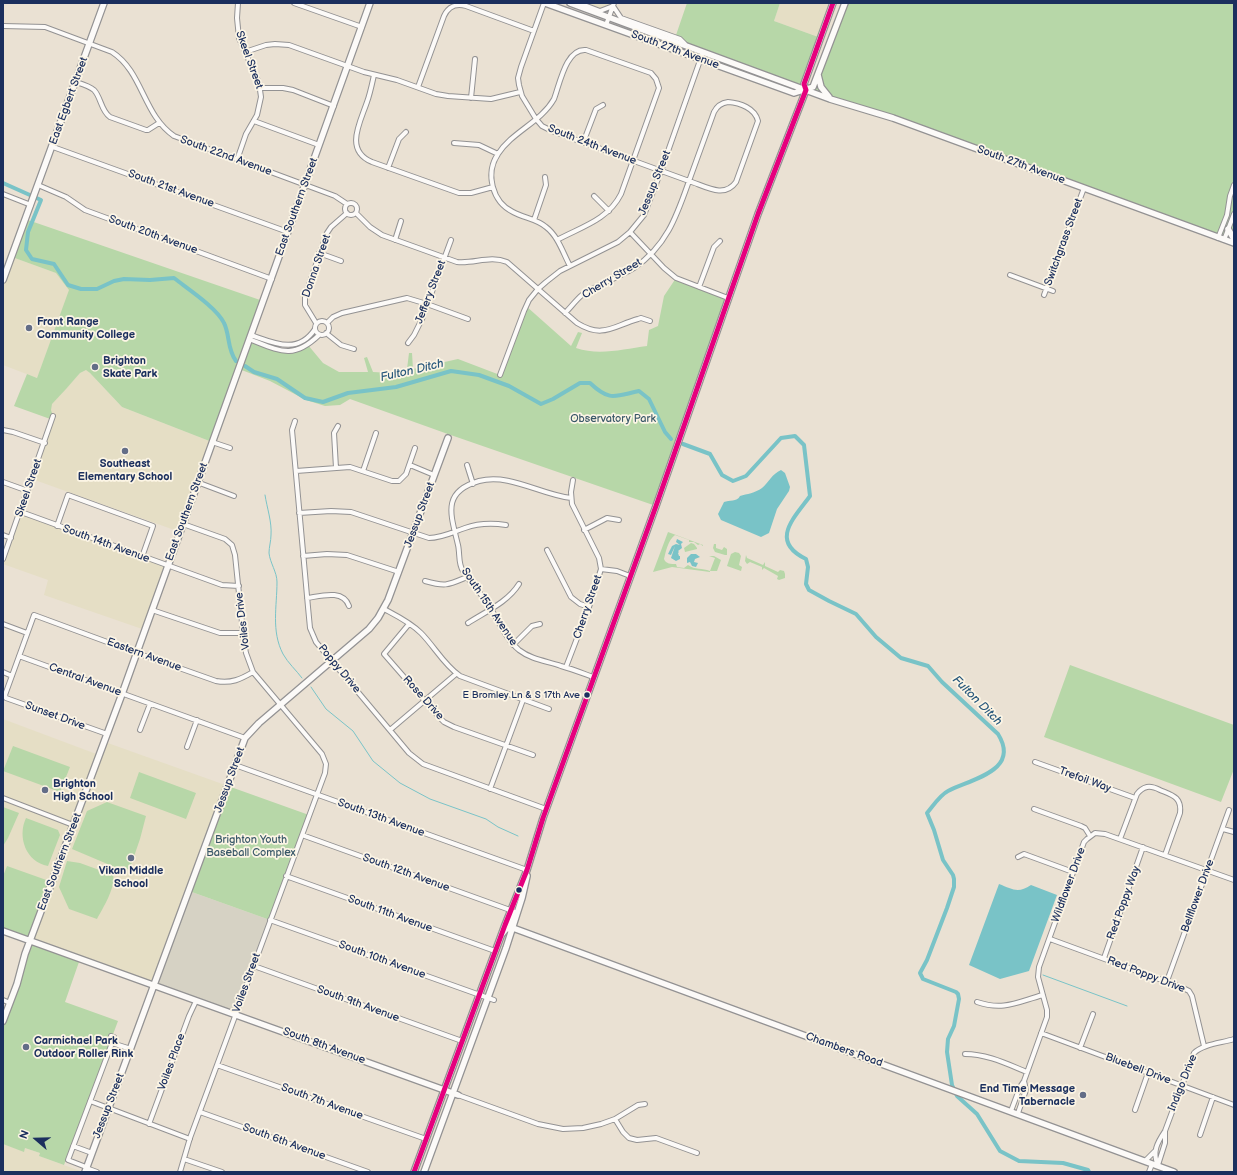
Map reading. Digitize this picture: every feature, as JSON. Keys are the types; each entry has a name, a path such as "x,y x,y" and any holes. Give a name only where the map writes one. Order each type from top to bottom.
{"street":[{"name":"East Egbert Street","path":"3,280 53,147 104,3"},
{"name":"Skeel Street","path":"237,160 246,134 254,121 260,104 260,88 239,38 237,28 238,3"},
{"path":"294,3 362,27"},
{"name":"East Southern Street","path":"3,1021 30,941 108,734 370,3"},
{"path":"245,52 266,45 280,44 295,47 374,75 397,80 443,96 496,99 520,92 518,78 544,3"},
{"name":"South 27th Avenue","path":"544,3 794,93 806,90"},
{"name":"South 27th Avenue","path":"570,3 830,99 893,118 1234,243"},
{"path":"579,3 600,11 614,4"},
{"path":"414,1172 500,936 527,870 546,809 758,214 806,90 804,84 833,3"},
{"path":"806,90 813,87 845,3"},
{"path":"606,25 614,4"},
{"path":"614,4 621,18 680,39 687,46"},
{"path":"418,87 444,16 451,5 462,5 534,31"},
{"name":"South 22nd Avenue","path":"3,26 45,27 112,52 125,63 135,78 150,110 159,123 168,132 178,138 335,196 347,204"},
{"path":"557,240 598,219 609,211 614,205 621,194 659,88 654,75 590,51 579,50 570,57 552,102 545,112 510,141 498,154 492,167 493,187 499,200 509,210 546,226 557,240 570,266"},
{"name":"Jessup Street","path":"500,375 524,311 529,300 538,289 553,276 612,245 630,232 646,211 703,52"},
{"path":"471,98 475,59"},
{"path":"818,74 821,87 830,99"},
{"path":"374,75 368,100 356,133 355,150 368,160 459,193 471,193 493,187"},
{"path":"76,82 90,87 95,92 106,114 110,117 146,130 159,123"},
{"path":"260,88 286,89 334,106"},
{"name":"South 24th Avenue","path":"520,92 536,119 547,129 721,192 732,190"},
{"name":"Cherry Street","path":"566,313 583,295 634,268 651,254 660,243 674,222 714,112 721,101 735,103 758,115 756,127 738,180 732,190"},
{"path":"583,143 596,109 603,105"},
{"path":"254,121 319,145"},
{"path":"388,168 399,139 406,132"},
{"path":"454,143 481,146 498,154"},
{"name":"South 21st Avenue","path":"53,147 288,232"},
{"path":"534,220 546,185 545,177"},
{"name":"South 20th Avenue","path":"38,185 66,197 85,210 272,279"},
{"path":"1221,239 1234,185"},
{"name":"Switchgrass Street","path":"1044,295 1084,188"},
{"path":"3,194 32,202"},
{"path":"594,196 609,211"},
{"path":"352,202 356,204 358,208 356,213 352,215 347,213 345,209 347,204 352,202"},
{"name":"Donna Street","path":"316,323 305,305 305,296 327,233 347,213"},
{"path":"356,213 375,231 444,258 464,263 487,259 501,260 511,265 580,325 596,330 612,329 641,318 650,321"},
{"path":"1221,239 1228,229 1234,214"},
{"path":"395,240 401,221"},
{"path":"1228,229 1234,239"},
{"path":"630,232 676,278 728,298"},
{"name":"Jeffery Street","path":"408,343 418,328 450,240"},
{"path":"699,287 714,247 720,241"},
{"path":"319,253 341,260"},
{"path":"1010,276 1053,291"},
{"path":"327,323 333,317 342,313 407,298 468,319"},
{"path":"250,337 277,344 293,345 305,339 314,330 316,323 323,321 327,323"},
{"path":"250,337 276,349 290,351 302,348 310,344 319,335 324,335 329,328 327,323"},
{"path":"314,330 319,335"},
{"path":"326,333 341,345 354,349"},
{"name":"Skeel Street","path":"3,559 21,512 53,416"},
{"name":"Poppy Drive","path":"295,421 292,430 307,598 312,632 319,646 412,756 423,764 546,809"},
{"path":"336,468 334,433 338,426"},
{"path":"3,430 44,443"},
{"path":"363,471 376,433"},
{"name":"Jessup Street","path":"86,1169 245,738 280,705 369,629 384,609 448,438"},
{"path":"212,442 230,448"},
{"path":"296,471 350,468 401,483 410,465 415,448"},
{"path":"410,465 434,475"},
{"path":"467,465 473,484 492,480 506,480 551,494 571,498"},
{"name":"Cherry Street","path":"566,668 589,608 601,569 599,558 575,512 571,498 573,480"},
{"path":"3,482 28,491"},
{"path":"198,482 234,496"},
{"name":"South 15th Avenue","path":"473,484 462,489 457,494 453,502 451,517 458,546 460,566 491,608 513,644 530,657 593,677"},
{"path":"57,526 68,495 153,526 142,557"},
{"path":"299,513 331,511 351,512 424,537 434,538 481,524 506,526"},
{"name":"South 14th Avenue","path":"21,512 222,585 239,586"},
{"path":"584,530 607,518 619,520"},
{"name":"Voiles Drive","path":"183,524 222,537 230,542 233,548 239,586 246,653 253,672 323,756 326,764 325,770 316,795"},
{"path":"3,535 11,538"},
{"path":"547,550 571,597 580,604 589,608"},
{"path":"303,556 327,554 347,555 399,572"},
{"path":"601,569 617,571 630,576"},
{"path":"425,581 447,585 467,577"},
{"path":"468,622 508,597 519,584"},
{"path":"307,598 339,596 345,598 349,606"},
{"path":"384,609 420,632 456,674 463,678 549,710"},
{"path":"152,610 220,633 243,633"},
{"name":"Eastern Avenue","path":"27,634 34,615 221,682 236,681 253,672"},
{"path":"3,624 27,634 12,676 3,672"},
{"name":"Rose Drive","path":"409,624 384,654 439,717 448,724 533,755"},
{"path":"513,644 532,626 540,624"},
{"name":"Central Avenue","path":"19,656 245,738"},
{"path":"390,730 456,674"},
{"name":"Sunset Drive","path":"12,676 5,696 6,698 108,734"},
{"path":"490,789 523,700"},
{"path":"140,730 150,704"},
{"path":"187,747 197,720"},
{"name":"Trefoil Way","path":"1035,762 1135,798"},
{"name":"South 13th Avenue","path":"235,765 527,870"},
{"path":"1120,839 1135,798 1141,789 1152,787 1174,795 1178,800 1180,808 1180,813 1165,855"},
{"name":"Voiles Street","path":"180,1172 190,1139 316,795"},
{"path":"3,798 74,825"},
{"path":"1034,809 1081,826 1090,836"},
{"name":"Bellflower Drive","path":"1167,981 1229,810"},
{"path":"1223,828 1234,832"},
{"name":"Wildflower Drive","path":"1011,1111 1020,1087 1024,1081 1048,1012 1038,972 1084,842 1090,836 1099,832 1234,880"},
{"name":"South 12th Avenue","path":"302,835 510,910"},
{"name":"Red Poppy Way","path":"1104,958 1143,847"},
{"path":"1018,857 1024,854 1073,872"},
{"path":"424,1172 456,1094 513,928 524,889 527,870"},
{"name":"South 11th Avenue","path":"286,876 495,951"},
{"path":"513,928 510,926 510,923 518,890"},
{"name":"South 10th Avenue","path":"270,920 494,1000"},
{"path":"500,936 506,929 513,928"},
{"name":"Chambers Road","path":"513,928 1174,1172"},
{"name":"South 8th Avenue","path":"3,931 456,1094 532,1123 570,1129 589,1127 616,1119 638,1105 645,1104"},
{"name":"Red Poppy Drive","path":"1050,939 1186,989 1191,994 1204,1046"},
{"name":"South 9th Avenue","path":"254,966 462,1042"},
{"path":"977,1002 988,1006 1001,1006 1043,994"},
{"path":"3,1000 10,1003"},
{"name":"Voiles Place","path":"149,1124 196,1001"},
{"path":"1080,1048 1093,1014"},
{"name":"Bluebell Drive","path":"1041,1034 1234,1105"},
{"path":"97,1172 86,1169 68,1160 112,1043 114,1037 111,1036"},
{"name":"Indigo Drive","path":"1145,1161 1155,1151 1165,1131 1194,1053 1204,1046 1234,1039"},
{"path":"112,1043 131,1049"},
{"path":"965,1054 984,1056 1027,1072"},
{"name":"South 7th Avenue","path":"217,1065 426,1139"},
{"path":"1135,1110 1148,1074"},
{"name":"Wildflower Drive","path":"1018,1114 1026,1090 1024,1081"},
{"path":"1200,1135 1214,1097"},
{"path":"89,1102 108,1107 190,1139"},
{"name":"South 6th Avenue","path":"200,1112 368,1172"},
{"path":"616,1119 622,1132 629,1138 637,1140 650,1138 659,1139 697,1153"},
{"name":"Indigo Drive","path":"1149,1172 1155,1165 1165,1143 1165,1131"},
{"path":"73,1146 92,1153"},
{"path":"1155,1151 1155,1165"},
{"path":"184,1159 222,1172"}],"shaded area":[{"path":"579,3 614,3 613,6 600,11"},
{"path":"780,3 833,3 821,38 774,21"},
{"name":"Front Range Community College","path":"12,257 56,273 70,290 37,378 3,365 3,281"},
{"name":"Southeast Elementary School","path":"86,370 122,407 212,442 180,532 32,479 53,416 51,404 80,373"},
{"path":"21,512 167,566 145,630 44,595 48,580 3,564 3,559"},
{"name":"Vikan Middle School","path":"3,719 99,755 105,742 228,786 154,986 30,941 7,866 3,876"},
{"path":"189,891 270,920 236,1015 154,986"},
{"path":"3,1144 24,1151 25,1148 40,1153 39,1156 83,1172 3,1172"}],"green space":[{"path":"687,3 780,3 774,21 821,38 804,84 806,90 687,46 680,39 675,38"},
{"path":"845,3 1234,3 1234,243 1020,164 806,90 815,85"},
{"name":"Observatory Park","path":"25,219 263,301 249,339 285,351 308,345 323,363 339,372 368,372 364,358 367,357 373,372 391,373 407,369 409,353 412,353 413,369 458,359 500,375 526,306 571,346 578,332 582,333 576,348 603,352 647,346 649,330 658,326 664,296 676,278 728,298 656,506 350,399 340,405 325,406 306,400 270,381 239,369 212,442 122,407 86,370 80,373 52,404 51,410 53,420 14,406 27,374 37,378 69,290 56,273 12,257"},
{"path":"668,532 703,545 703,546 694,542 689,542 689,540 675,535 668,546 664,559 667,563 676,564 677,567 684,568 688,565 693,568 710,572 672,567 653,572"},
{"path":"691,543 694,544 697,549 685,552 684,548"},
{"path":"714,544 716,544 716,548 722,550 724,547 727,549 727,555 715,552 713,548"},
{"path":"735,552 739,553 741,556 739,565 742,567 741,571 727,566 731,554"},
{"path":"746,555 747,558 763,565 765,562 765,566 778,572 780,570 784,571 785,578 779,580 777,579 778,576 764,568 762,570 762,567 750,562 747,564 745,561"},
{"path":"709,556 714,556 721,560 717,571 710,571 715,558"},
{"path":"1070,665 1234,725 1234,769 1221,802 1044,737"},
{"path":"13,746 70,767 60,792 3,771"},
{"path":"139,772 196,793 186,819 130,798"},
{"name":"Brighton Youth Baseball Complex","path":"228,786 309,815 270,920 189,891"},
{"path":"107,802 146,816 130,868 124,871 72,849 87,811"},
{"path":"3,807 19,813 3,846"},
{"path":"26,818 58,830 60,835 48,866 40,864 25,848 23,840 23,825"},
{"path":"67,861 80,863 113,875 113,885 111,891 97,919 69,909 59,887"},
{"path":"7,866 52,882 30,941 3,931 3,876"},
{"path":"30,941 80,959 65,1002 118,1021 64,1165 39,1156 40,1153 25,1148 24,1152 3,1144 3,1021"}],"water":[{"path":"781,470 785,473 790,487 777,509 769,533 761,537 721,520 718,514 724,502 735,500 740,496 759,490"},
{"path":"677,539 683,542 681,544 682,548 678,551 680,559 676,561 671,558 675,546 671,555 668,554 672,546 676,544 680,545 676,542"},
{"path":"691,554 696,554 700,557 695,559 694,562 698,563 696,567 692,566 690,562 687,563 687,558"},
{"path":"999,884 1015,890 1026,888 1031,885 1057,895 1029,971 1000,979 969,965"}],"waterway":[{"name":"Fulton Ditch","path":"3,183 41,200 28,232 26,250 32,259 54,264 68,285 81,289 97,289 114,281 124,279 150,280 174,278 202,299 220,317 226,328 231,352 236,361"},
{"name":"Fulton Ditch","path":"245,366 254,372 277,379 305,398 323,402 348,393 396,387 451,371 479,375 509,386 541,404 553,399 580,383 590,383 603,393 613,396 639,391 649,399 665,432 671,439"},
{"name":"Fulton Ditch","path":"683,444 710,454 722,475 733,481 746,476 781,438 795,436 804,445 810,496 792,521 788,529 787,537 789,545 795,552 806,559 808,567 806,584 809,590 856,614 876,637 901,658 928,666 942,682 998,734 1003,747 1003,757 998,765 990,772 945,793 927,813 943,860 953,875 954,887 927,960 920,973 923,979 958,994 959,999 954,1026 948,1039 947,1052 952,1085 957,1096 977,1114 1000,1151 1019,1161 1063,1163 1088,1170 1089,1172"},
{"path":"265,495 271,530 269,553 277,578 277,636 283,654 302,678"},
{"path":"311,687 326,709 353,731 373,761 400,783 430,799 486,819 498,827 518,836"},
{"path":"1043,975 1127,1006"}],"transit line":[{"path":"414,1172 505,925 527,870 543,818 656,506 758,214 806,90 804,84 833,3"}],"place":[{"name":"Front Range Community College","path":"29,328"},
{"name":"Brighton Skate Park","path":"95,367"},
{"name":"Southeast Elementary School","path":"125,451"},
{"name":"E Bromley Ln & S 17th Ave","path":"587,695"},
{"name":"Brighton High School","path":"45,790"},
{"name":"Vikan Middle School","path":"131,858"},
{"name":"Carmichael Park Outdoor Roller Rink","path":"26,1047"},
{"name":"End Time Message Tabernacle","path":"1083,1095"}]}
